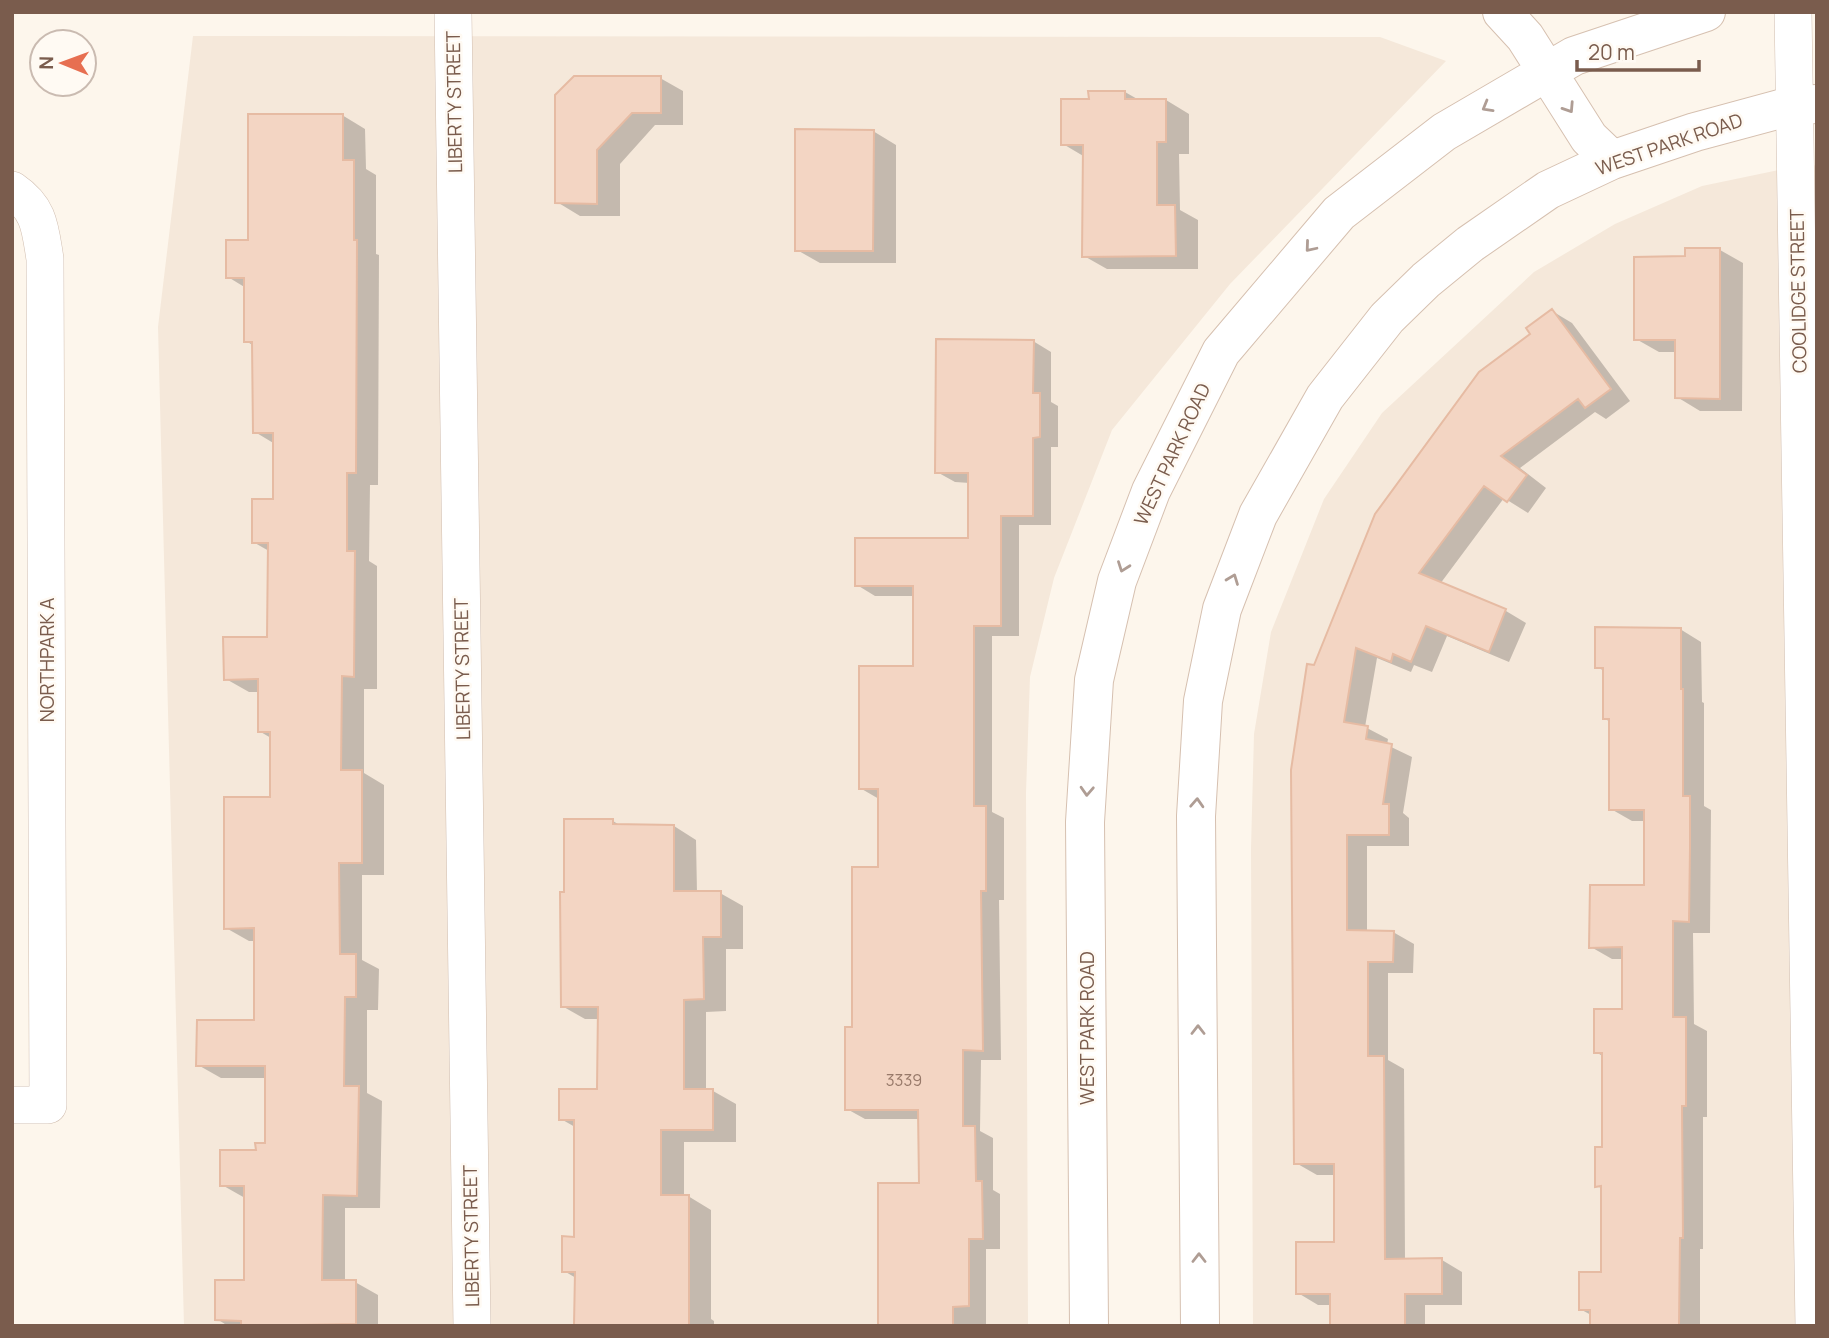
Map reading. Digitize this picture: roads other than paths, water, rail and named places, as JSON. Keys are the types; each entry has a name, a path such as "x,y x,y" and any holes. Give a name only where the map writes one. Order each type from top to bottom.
{"street":[{"name":"LIBERTY STREET","path":"453,12 472,1326"},
{"path":"1502,12 1525,37 1589,138 1612,160"},
{"name":"WEST PARK ROAD","path":"1088,1326 1085,822 1094,680 1117,581 1151,491 1221,352 1339,213 1444,132 1574,56 1706,12"},
{"name":"COOLIDGE STREET","path":"1793,12 1806,105 1814,1326"},
{"name":"WEST PARK ROAD","path":"1199,1326 1196,816 1203,701 1222,609 1258,515 1325,397 1387,318 1426,280 1470,244 1548,190 1612,160 1695,132 1806,105"},
{"name":"NORTHPARK A","path":"12,190 22,197 39,220 45,259 49,962 48,1105 12,1105"}]}
